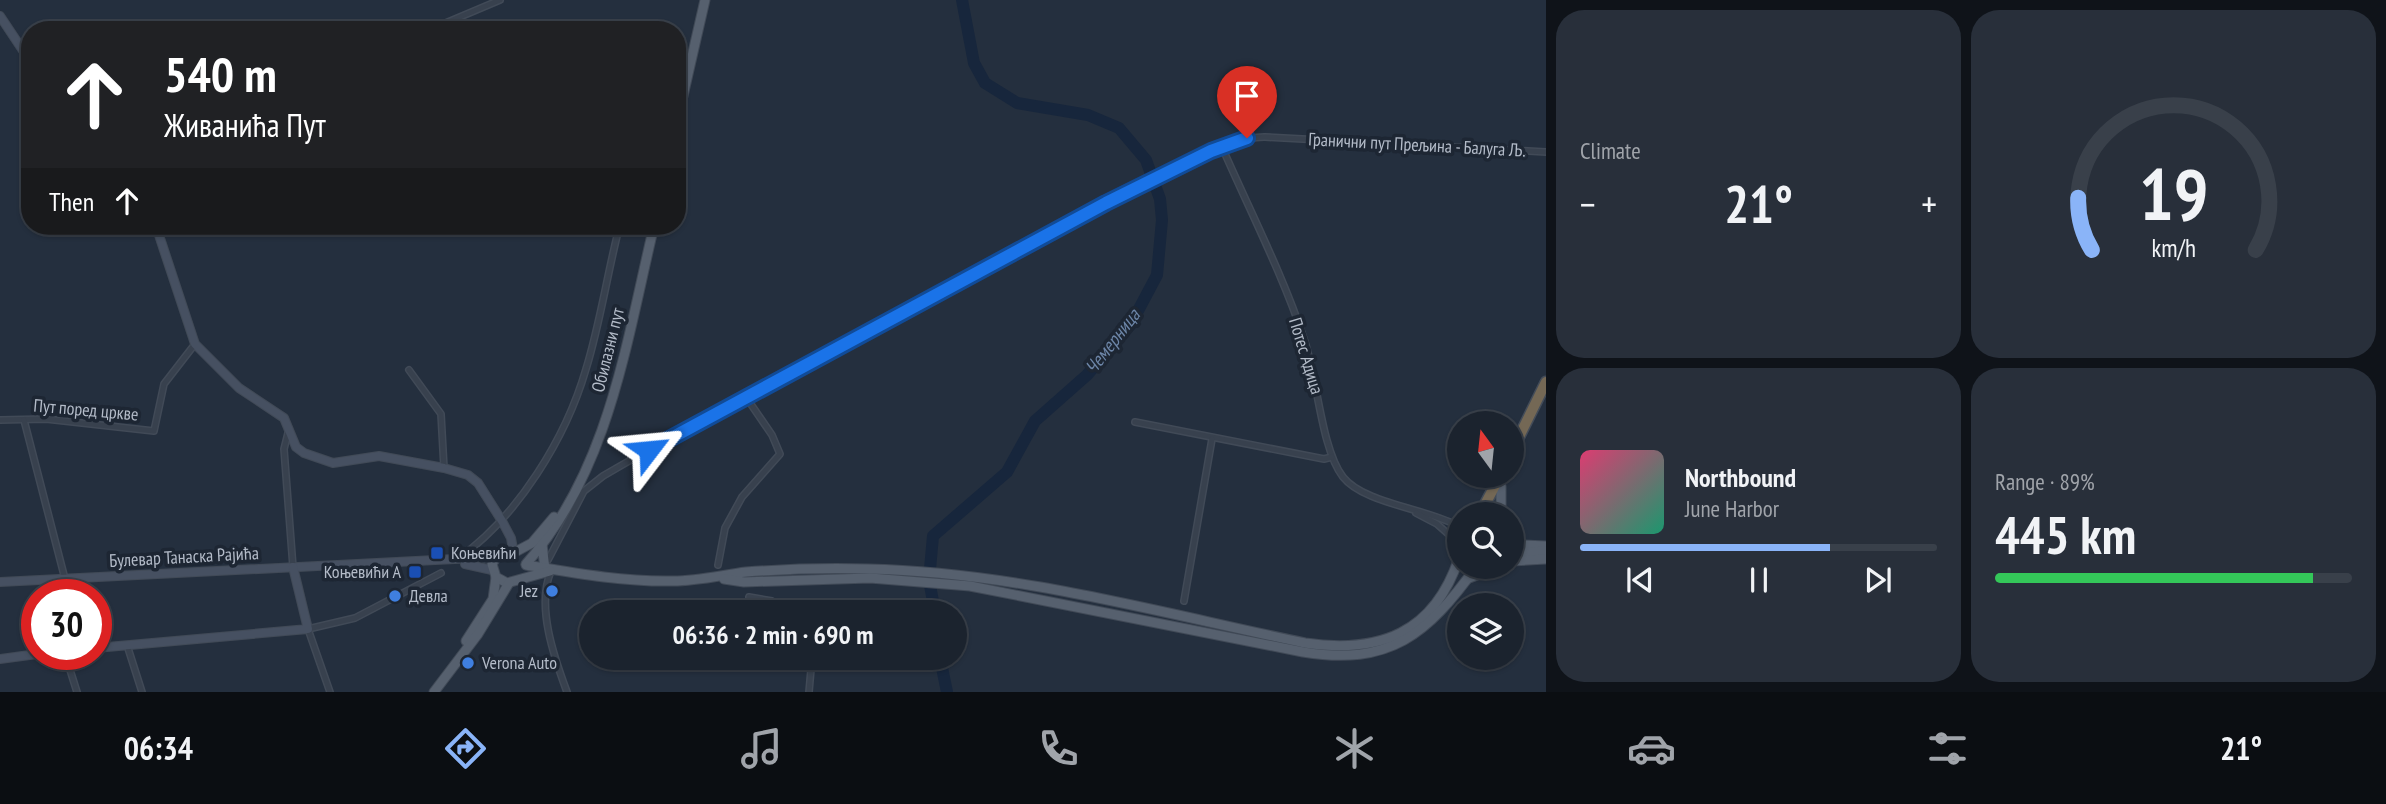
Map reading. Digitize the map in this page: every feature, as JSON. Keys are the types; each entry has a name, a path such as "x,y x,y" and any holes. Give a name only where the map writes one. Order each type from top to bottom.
{"highway":[{"path":"1524,427 1546,382"},
{"path":"1524,440 1546,396"}],"main road":[{"path":"686,83 705,0"},
{"name":"Обилазни пут","path":"583,484 612,401 652,235"},
{"path":"522,577 526,564 583,484"},
{"path":"434,692 493,599 494,557 538,537 583,484"},
{"path":"459,656 478,634 509,583 522,577 543,575 548,568 542,544"},
{"path":"1524,545 1546,549"},
{"path":"1524,552 1546,549"},
{"path":"511,550 526,564 664,581 718,579 744,572 869,574 1034,586 1305,643 1349,648 1384,640 1423,617 1451,579"},
{"path":"1524,560 1546,559"},
{"path":"494,574 509,583"},
{"path":"969,581 1303,652 1350,657 1381,651 1409,637 1447,607 1467,579"}],"street":[{"path":"450,21 500,0"},
{"path":"0,16 21,48"},
{"name":"Гранични пут Прељина - Балуга Љ.","path":"583,484 1119,197 1169,171 1247,138 1265,136 1546,152"},
{"name":"Потес Адица","path":"1222,147 1304,339 1332,457"},
{"path":"159,235 195,344 239,388 284,418 296,447 304,453 333,463 379,456 468,475 478,483 502,521 511,550"},
{"path":"456,562 502,521 549,452 586,370 619,235"},
{"name":"Пут поред цркве","path":"0,420 46,419 154,431 164,384 195,344"},
{"path":"409,370 441,414 444,468"},
{"path":"718,565 725,528 742,497 780,454 772,435 746,397"},
{"path":"24,420 65,579"},
{"path":"1135,422 1324,459 1332,457 1344,479 1374,496 1437,524 1447,533"},
{"path":"288,433 284,449 293,567 308,629 330,692"},
{"path":"1184,601 1212,439"},
{"path":"567,692 556,663 545,586 548,568 583,484"},
{"path":"1410,510 1435,514 1447,521"},
{"path":"456,562 494,557"},
{"path":"456,562 472,564 494,574"},
{"name":"Булевар Танаска Рајића","path":"65,579 456,562"},
{"path":"112,646 308,629 355,618 440,573"},
{"name":"Булевар Танаска Рајића","path":"0,582 21,581"},
{"path":"748,597 766,600"},
{"path":"127,645 142,692"},
{"path":"0,659 21,656"},
{"path":"70,670 77,692"},
{"path":"810,692 811,670"}],"waterway":[{"name":"Чемерница","path":"933,600 929,580 933,536 1007,472 1035,421 1087,375 1131,324 1157,275 1162,220 1160,199 1146,160 1119,128 1088,115 1017,103 985,83 974,63 962,0"},
{"name":"Чемерница","path":"942,670 947,692"}],"place":[{"name":"Коњевићи","path":"437,553"},
{"name":"Коњевићи А","path":"415,572"},
{"name":"Jez","path":"552,591"},
{"name":"Девла","path":"395,596"},
{"name":"Verona Auto","path":"468,663"}],"route":[{"path":"649,450 1106,203 1211,151 1247,138"}]}
